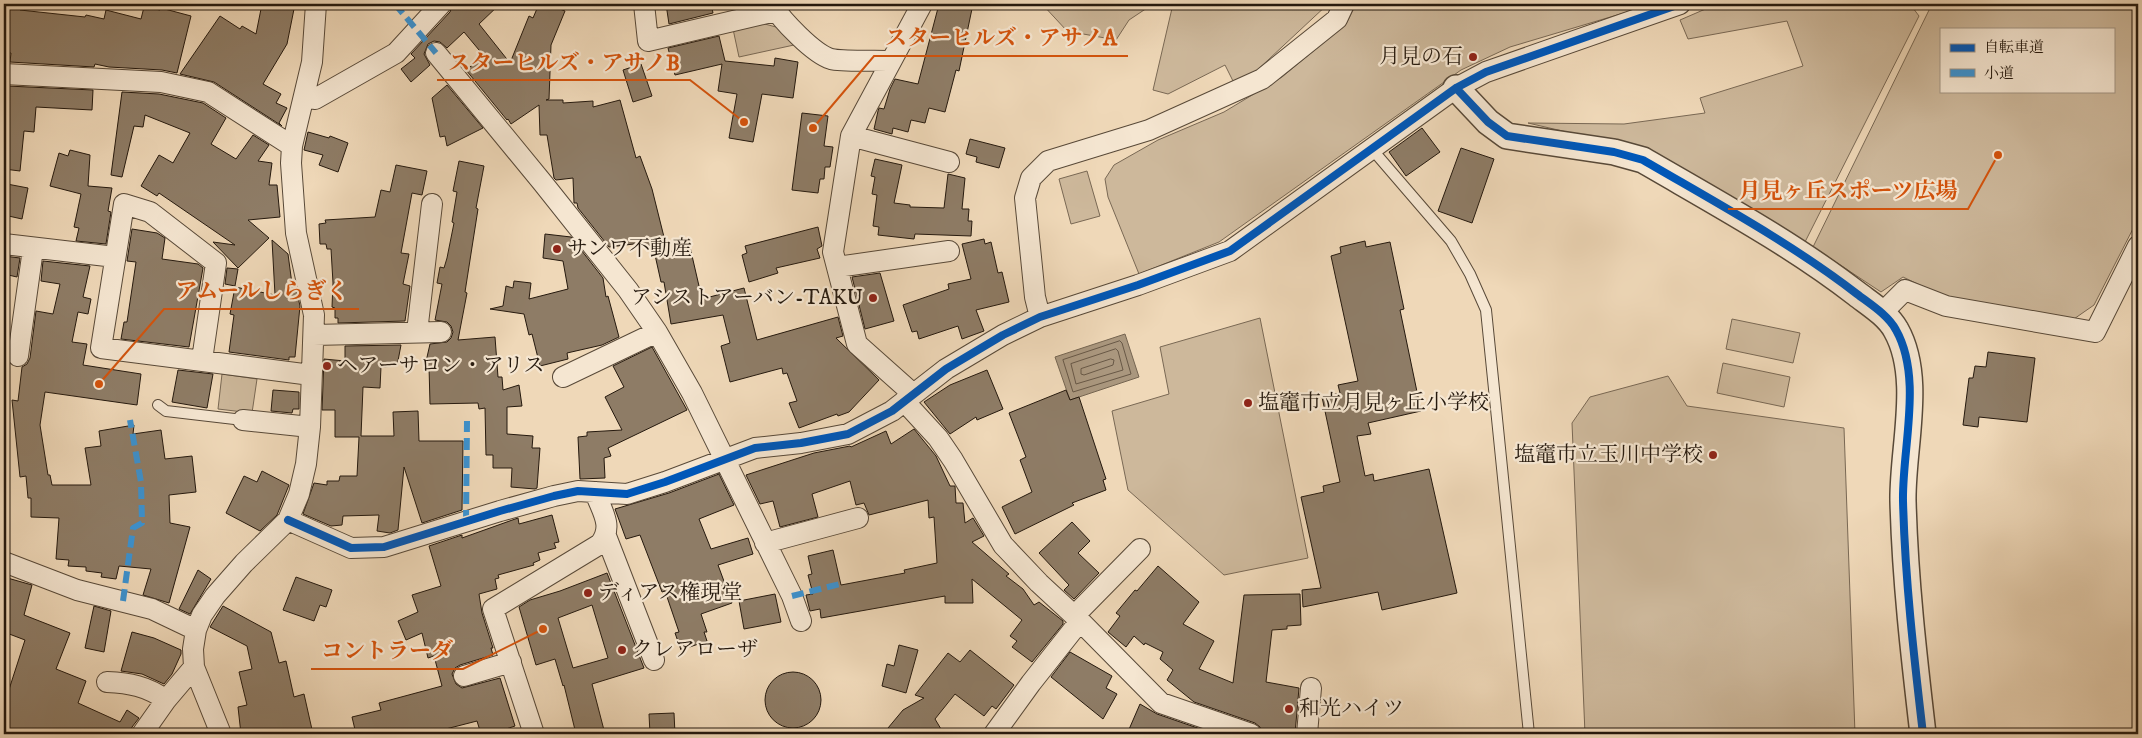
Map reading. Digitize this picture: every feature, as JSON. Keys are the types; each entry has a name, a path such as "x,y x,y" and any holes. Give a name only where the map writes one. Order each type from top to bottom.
{"street":[{"path":"221,734 194,667 192,649 196,630 202,615 215,596 244,563 288,520 299,494 306,464 310,427 314,315 296,233 291,163 292,146 312,62 316,4"},
{"path":"305,97 315,100 396,53 441,4"},
{"path":"644,4 648,41 774,8 803,41 830,59 890,61"},
{"path":"922,4 851,136 833,252 857,344 908,397 948,452 1003,545 1039,583 1077,618 1161,703 1206,726 1251,734"},
{"path":"1040,317 1035,297 1025,198 1031,178 1048,161 1149,130 1262,79 1337,19 1344,4"},
{"path":"288,520 351,548 369,549 402,542 554,496 578,491 627,494 665,482 724,458 755,448 848,434 892,412 908,397 946,369 1004,335 1040,317 1230,251 1456,88 1486,72 1680,4"},
{"path":"436,54 628,290 657,332 692,393 792,596 801,621"},
{"path":"4,74 161,82 208,92 292,146"},
{"path":"1456,88 1488,122 1508,136 1614,152 1643,160 1812,262 1882,313 1896,328 1908,355 1909,391 1903,499 1916,678 1923,734"},
{"path":"851,136 949,162"},
{"path":"202,360 216,263 150,212 124,204 114,257 101,348 311,375"},
{"path":"417,332 432,204"},
{"path":"4,244 33,249 114,257"},
{"path":"1882,313 1905,290 1946,306 2095,332 2138,246"},
{"path":"18,356 33,249"},
{"path":"837,267 949,251"},
{"path":"314,335 441,332"},
{"path":"562,377 657,332"},
{"path":"243,420 310,427"},
{"path":"534,734 493,609 600,544 606,536 608,526 595,492"},
{"path":"765,543 858,518"},
{"path":"606,536 654,660"},
{"path":"994,734 1077,618 1140,549"},
{"path":"4,562 77,590 152,609 196,630"},
{"path":"464,676 510,662"},
{"path":"142,734 166,700 194,667"},
{"path":"107,682 130,683 153,690 166,700"},
{"path":"1307,734 1312,688"}],"lane":[{"path":"1371,148 1451,241 1470,274 1486,310 1529,734"},
{"path":"158,405 166,411 243,420"}],"shaded area":[{"path":"1042,4 1153,4 1129,20 1116,40 1067,31"},
{"path":"1173,4 1328,4 1253,74 1234,83 1225,65 1168,94 1153,90"},
{"path":"1356,4 1654,4 1510,47 1461,70 1219,242 1139,274 1108,197 1105,179 1114,165 1158,140 1224,112 1282,77 1346,24"},
{"path":"1717,4 1910,4 1919,16 1805,242 1666,159 1614,143 1528,123 1624,124 1705,113 1700,98 1803,66 1787,21 1688,39 1680,20"},
{"path":"1932,4 2138,4 2138,219 2094,305 2071,321 1945,297 1903,277 1881,292 1813,247"},
{"path":"761,23 776,27 794,45 739,57 733,29"},
{"path":"1087,171 1100,216 1071,224 1059,179"},
{"path":"1260,318 1308,558 1224,575 1128,490 1112,411 1169,394 1160,347"},
{"path":"1732,319 1800,333 1793,363 1726,349"},
{"path":"1723,363 1790,377 1784,407 1717,393"},
{"path":"222,374 257,379 252,413 218,409"},
{"path":"1668,376 1687,406 1844,428 1855,734 1585,734 1572,423 1590,397"}],"water":[{"path":"1125,334 1139,377 1070,400 1055,357"}],"building":[{"path":"4,4 21,4 20,10 85,17 86,15 104,19 106,10 141,19 144,7 160,10 161,8 191,16 177,73 95,64 94,67 10,62 11,53 4,53"},
{"path":"262,4 295,4 287,44 263,84 281,94 276,103 287,108 279,123 282,126 214,82 180,74 220,16 240,29 242,26 256,34"},
{"path":"453,4 500,4 479,24 510,63 529,16 533,18 539,4 547,4 565,11 551,45 549,99 546,100 563,100 563,103 593,101 593,107 620,100 636,158 640,156 652,189 665,241 643,247 642,243 609,247 578,208 577,203 574,203 573,178 556,180 554,178 547,135 540,135 539,105 511,124 466,70 484,56 464,32 447,48 440,42 434,41 428,44 424,54 430,65 411,82 401,69 415,58 411,54 450,12"},
{"path":"666,4 711,4 713,13 669,24"},
{"path":"946,4 973,4 959,71 956,70 945,112 929,108 925,123 911,120 908,132 893,128 892,134 874,129 879,108 884,109 895,79 918,84 938,8 945,9"},
{"path":"719,36 725,61 774,66 775,58 798,62 793,98 762,94 753,142 729,138 737,94 718,91 722,64 675,75 668,48"},
{"path":"641,64 652,96 633,102 623,70"},
{"path":"447,85 483,128 447,146 445,136 440,137 432,98"},
{"path":"7,86 93,90 92,110 36,107 34,132 24,131 20,171 4,169 4,105"},
{"path":"122,92 159,94 203,103 226,118 211,144 236,159 253,135 269,145 258,161 272,163 269,185 277,185 280,217 248,220 269,238 238,268 213,242 235,245 159,193 157,196 141,186 159,155 173,163 190,133 145,115 143,127 134,126 122,177 111,175"},
{"path":"802,113 828,116 824,146 833,147 830,167 825,167 824,179 820,179 818,193 792,190"},
{"path":"1422,128 1440,152 1406,176 1389,152"},
{"path":"308,132 329,138 330,136 348,143 338,172 319,165 323,155 304,150"},
{"path":"970,139 1005,148 999,168 976,162 977,157 966,154"},
{"path":"1461,148 1494,159 1472,223 1438,211"},
{"path":"70,150 90,155 88,186 112,188 108,211 111,212 106,244 76,241 79,228 74,227 81,194 50,186 59,153 68,156"},
{"path":"875,159 902,165 894,203 910,205 910,207 944,208 948,174 965,178 962,209 969,209 968,221 972,221 971,236 915,234 914,239 878,235 879,227 873,226 877,195 872,194 875,177 871,176"},
{"path":"459,161 484,166 476,208 478,209 465,292 467,293 458,340 495,337 498,377 502,377 503,390 519,385 522,406 507,407 507,434 533,436 532,448 540,448 537,488 535,489 511,487 512,468 493,468 493,455 486,455 485,408 479,409 478,403 430,404 429,366 425,366 430,344 447,342 453,332 447,322 435,320 442,284 437,283 440,267 444,268 454,223 452,222 457,192 453,191"},
{"path":"396,165 427,171 422,195 412,193 401,253 409,254 403,284 410,286 405,321 338,323 338,318 335,318 335,308 332,307 331,249 327,249 326,244 320,244 319,224 326,223 325,220 375,217 381,190 390,192"},
{"path":"7,184 28,188 22,219 4,215 4,198"},
{"path":"818,227 822,246 817,249 820,258 776,268 778,273 749,282 742,255 747,253 745,246"},
{"path":"132,229 157,233 165,238 162,259 198,264 203,268 189,347 121,339 124,322 127,322 136,262 127,261"},
{"path":"545,234 571,237 603,278 606,297 608,296 619,337 602,345 567,353 568,359 540,366 532,334 529,335 524,314 490,309 503,306 506,286 513,288 514,281 531,283 529,299 568,289 563,261 543,258"},
{"path":"984,239 985,244 991,242 998,273 1002,272 1009,302 976,310 984,331 962,339 958,326 919,339 917,331 912,332 903,305 949,289 948,284 971,279 962,244"},
{"path":"272,240 288,254 292,284 295,284 300,306 295,357 289,357 289,360 229,352 234,315 230,314 235,287 275,295"},
{"path":"1365,241 1366,247 1390,242 1404,309 1400,310 1421,411 1368,423 1371,434 1357,436 1365,476 1373,474 1374,481 1429,469 1457,593 1382,610 1378,592 1303,607 1302,590 1321,588 1301,497 1324,492 1323,486 1340,482 1322,397 1340,393 1338,385 1358,381 1331,256 1341,253 1340,247"},
{"path":"690,247 702,299 744,288 757,340 838,317 843,336 836,338 879,380 849,412 838,416 837,414 799,428 789,403 797,401 787,373 783,374 782,368 730,382 721,346 730,343 723,315 671,324 664,282 661,282 655,255"},
{"path":"4,256 20,258 17,277 4,274"},
{"path":"43,261 90,266 83,297 91,299 88,314 78,312 72,342 87,344 83,365 141,374 137,405 45,392 40,425 48,475 50,475 52,485 91,485 85,448 101,446 99,431 134,425 133,434 161,430 165,459 192,456 196,492 169,495 170,523 190,527 169,603 143,595 151,569 119,566 116,579 101,577 102,573 86,571 86,567 68,566 69,560 56,559 59,518 31,517 31,498 28,498 26,476 20,477 12,400 18,401 22,367 27,364 30,358 36,311 53,314 60,284 41,281"},
{"path":"227,268 238,269 235,286 225,284"},
{"name":"アシストアーバン-TAKU","path":"880,273 894,321 865,329 852,277"},
{"path":"401,345 397,366 381,367 380,388 363,387 361,436 394,436 393,412 418,411 419,441 463,441 462,510 422,523 404,467 398,530 390,533 377,531 379,515 343,516 342,525 331,526 303,514 314,483 327,485 327,481 339,481 340,476 357,476 359,437 335,437 335,410 322,410 324,359 345,361 345,346"},
{"path":"652,347 687,410 608,448 611,456 604,458 605,478 580,479 578,437 587,436 587,432 622,430 605,397 624,387 613,366"},
{"path":"1988,352 2035,358 2027,422 1979,417 1978,427 1963,425 1969,378 1973,378 1975,366 1986,367"},
{"path":"178,370 213,374 207,408 172,402"},
{"path":"987,370 1003,409 977,420 976,417 950,434 924,402 950,385"},
{"path":"273,390 299,392 299,409 293,409 292,413 271,411"},
{"path":"1066,390 1070,400 1079,397 1106,479 1103,480 1106,490 1072,503 1074,505 1015,534 1002,507 1032,492 1020,460 1026,457 1009,413"},
{"path":"914,429 936,456 950,486 955,486 956,503 963,503 965,523 973,518 984,536 972,542 1009,574 1006,576 1023,589 1034,605 1039,602 1063,621 1063,624 1032,662 1012,647 1017,641 1010,636 1022,620 972,579 973,603 945,603 945,596 821,618 820,609 810,611 806,595 813,594 808,575 812,574 808,556 833,550 841,585 905,573 904,570 937,563 934,517 929,518 928,500 869,515 864,503 856,505 850,481 812,494 818,517 780,527 773,501 760,504 746,475 814,453 851,447 886,431 891,444"},
{"path":"262,471 289,485 277,515 260,531 226,513 244,476 257,482"},
{"path":"719,474 734,505 699,519 711,549 748,538 753,554 718,565 732,603 701,614 707,632 704,632 707,641 681,650 675,633 679,632 665,591 662,592 640,535 626,539 615,509 669,493"},
{"path":"552,515 559,542 554,543 556,548 538,553 540,560 533,563 534,565 498,575 499,578 495,579 497,589 479,594 482,613 493,648 491,648 493,655 460,665 455,668 452,674 456,684 462,688 500,678 515,726 506,729 508,734 481,734 477,721 438,731 439,734 356,734 352,717 381,710 379,703 442,686 434,656 428,658 422,633 406,640 398,621 418,612 412,595 441,586 429,546 462,535 462,538 518,518 519,524"},
{"path":"1072,522 1090,541 1078,553 1099,573 1074,599 1064,590 1069,585 1039,553"},
{"path":"1158,566 1199,602 1183,624 1214,641 1199,669 1233,683 1244,595 1300,594 1301,625 1287,626 1287,629 1272,630 1266,682 1299,688 1295,734 1263,734 1260,727 1255,723 1194,702 1167,680 1173,670 1160,659 1163,652 1145,643 1144,645 1134,636 1126,647 1108,632 1120,616 1116,613"},
{"path":"198,570 211,579 190,614 179,609"},
{"path":"607,573 644,668 592,684 605,734 576,734 564,685 555,659 536,665 519,607 530,600","holes":["592,605 608,658 573,668 558,618"]},
{"path":"4,577 32,585 24,615 70,633 56,669 86,681 78,703 120,722 127,710 139,718 132,727 130,734 4,734 4,705 25,640 4,632"},
{"path":"296,577 332,590 326,607 320,605 314,621 283,610"},
{"path":"775,594 781,622 744,629 739,601"},
{"path":"94,606 111,611 104,652 85,648"},
{"path":"223,606 271,632 279,663 286,661 294,697 304,694 313,734 241,734 238,707 247,705 239,672 252,669 247,646 210,627"},
{"path":"132,632 154,638 181,650 172,674 164,684 142,674 121,671"},
{"path":"899,645 918,650 906,693 882,686 887,664 894,666"},
{"path":"970,650 1014,685 996,709 992,706 984,716 955,694 935,719 944,734 883,734 903,710 924,698 915,695 948,653 960,662"},
{"path":"1070,652 1112,676 1106,688 1117,694 1103,719 1051,677"},
{"path":"793,672 804,674 813,680 819,689 821,700 819,711 813,720 804,726 793,728 782,726 773,720 767,711 765,700 767,689 773,680 782,674"},
{"path":"1140,704 1157,714 1215,734 1127,734"},
{"path":"674,713 675,734 650,734 649,714"}],"marked path":[{"path":"395,4 436,53"},
{"path":"123,601 133,528 142,523 141,482 130,420"},
{"path":"466,522 467,421"},
{"path":"792,596 844,583"}],"cycle path":[{"path":"288,520 351,548 384,547 554,496 578,491 627,494 665,482 755,448 801,443 848,434 892,411 946,369 1003,335 1040,317 1138,285 1230,251 1456,88 1486,72 1680,4"},
{"path":"1456,88 1488,122 1507,136 1614,152 1643,160 1806,257 1873,306 1893,325 1904,349 1910,391 1903,501 1904,530 1910,618 1923,734"}],"place":[{"name":"月見の石","path":"1473,57"},
{"name":"スターヒルズ・アサノB","path":"744,122"},
{"name":"スターヒルズ・アサノA","path":"813,128"},
{"name":"月見ヶ丘スポーツ広場","path":"1998,155"},
{"name":"サンワ不動産","path":"557,249"},
{"name":"アシストアーバン-TAKU","path":"873,298"},
{"name":"ヘアーサロン・アリス","path":"327,366"},
{"name":"アムールしらぎく","path":"99,384"},
{"name":"塩竈市立月見ヶ丘小学校","path":"1248,403"},
{"name":"塩竈市立玉川中学校","path":"1713,455"},
{"name":"ディアス権現堂","path":"588,593"},
{"name":"コントラーダ","path":"543,629"},
{"name":"クレアローザ","path":"622,650"},
{"name":"和光ハイツ","path":"1289,709"}]}
